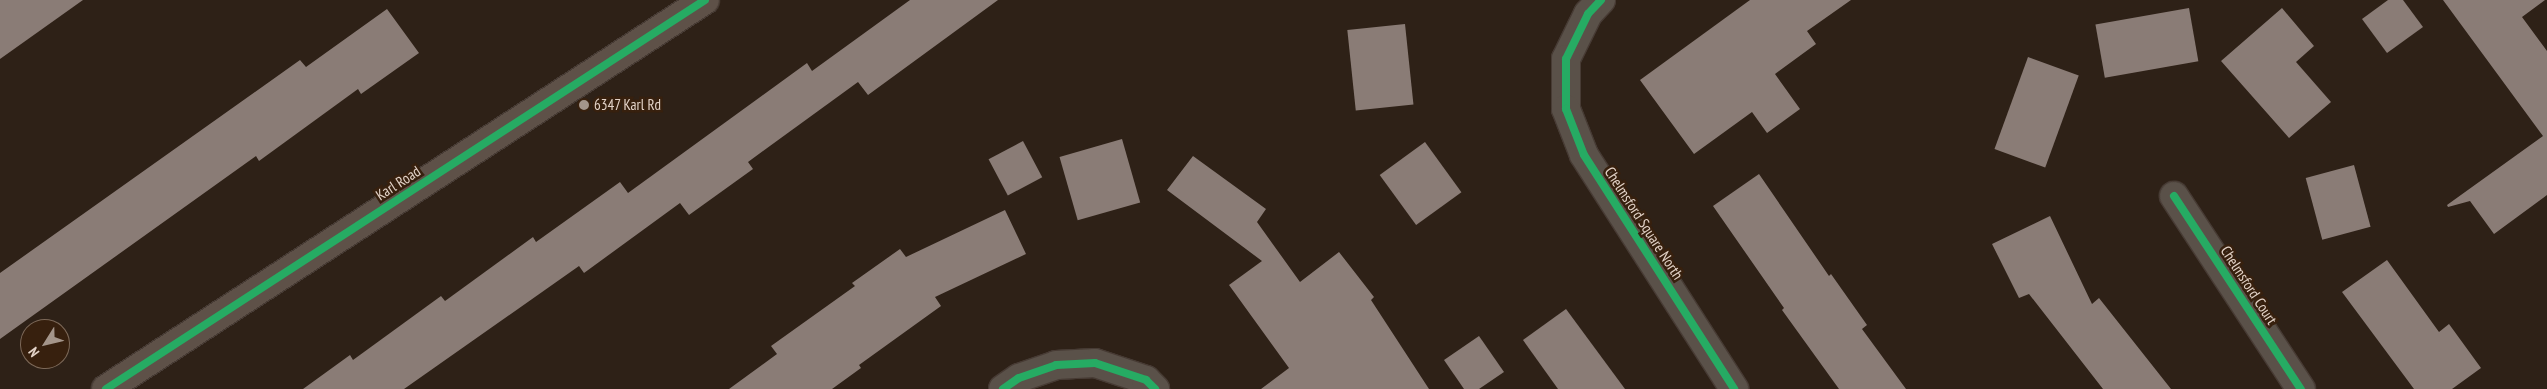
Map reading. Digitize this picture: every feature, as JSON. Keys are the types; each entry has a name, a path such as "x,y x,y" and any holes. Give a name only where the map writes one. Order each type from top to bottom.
{"street":[{"name":"Karl Road","path":"106,389 704,0"},
{"name":"Chelmsford Square North","path":"1601,0 1588,14 1566,59 1566,109 1584,155 1734,389"},
{"name":"Chelmsford Court","path":"2174,196 2302,389"},
{"path":"1003,389 1019,378 1056,365 1095,363 1146,380 1155,389"}],"building":[{"path":"0,0 83,0 0,59"},
{"path":"910,0 998,0 868,95 858,82 748,162 753,169 689,215 680,203 584,273 579,266 404,389 303,389 350,355 353,360 441,296 445,301 533,237 536,242 620,182 628,193 807,63 812,71"},
{"path":"1750,0 1851,0 1807,31 1816,44 1775,74 1800,109 1767,133 1752,112 1694,154 1640,80"},
{"path":"2388,0 2403,0 2423,27 2387,53 2362,19"},
{"path":"2443,0 2545,0 2522,17 2547,51 2547,195 2494,234 2470,201 2448,207 2447,205 2543,136"},
{"path":"2189,8 2198,61 2105,78 2095,24"},
{"path":"2282,8 2314,46 2296,62 2331,102 2289,138 2221,61"},
{"path":"387,9 419,53 361,94 358,89 259,161 256,156 28,319 20,319 20,325 0,339 0,273 300,60 306,67"},
{"path":"1405,24 1413,105 1356,111 1347,30"},
{"path":"2028,57 2079,75 2045,168 1994,149"},
{"path":"1122,139 1140,202 1078,220 1060,157"},
{"path":"1023,141 1042,177 1008,196 989,159"},
{"path":"1425,142 1461,192 1416,225 1380,175"},
{"path":"1193,156 1266,209 1257,222 1300,282 1339,252 1374,297 1371,300 1429,389 1261,389 1289,368 1229,285 1262,261 1167,190"},
{"path":"2354,165 2371,227 2322,240 2306,178"},
{"path":"1759,174 1829,276 1831,274 1867,325 1862,329 1906,389 1839,389 1782,310 1784,308 1713,206"},
{"path":"1005,210 1026,254 935,297 941,306 859,365 861,368 832,389 729,389 777,354 771,346 855,286 852,283 900,249 906,257"},
{"path":"2050,216 2092,304 2099,298 2171,389 2103,389 2029,294 2019,298 1992,244"},
{"path":"2387,260 2439,332 2449,324 2481,368 2452,389 2414,389 2342,292"},
{"path":"1566,309 1625,389 1558,389 1523,340"},
{"path":"1479,336 1504,372 1479,389 1464,389 1444,360"}],"cycle path":[{"path":"106,389 705,0"},
{"path":"1601,0 1588,14 1566,59 1566,109 1584,155 1734,389"},
{"path":"2174,196 2301,389"},
{"path":"1003,389 1019,378 1056,365 1095,363 1146,380 1155,389"}],"place":[{"name":"6347 Karl Rd","path":"584,105"}]}
